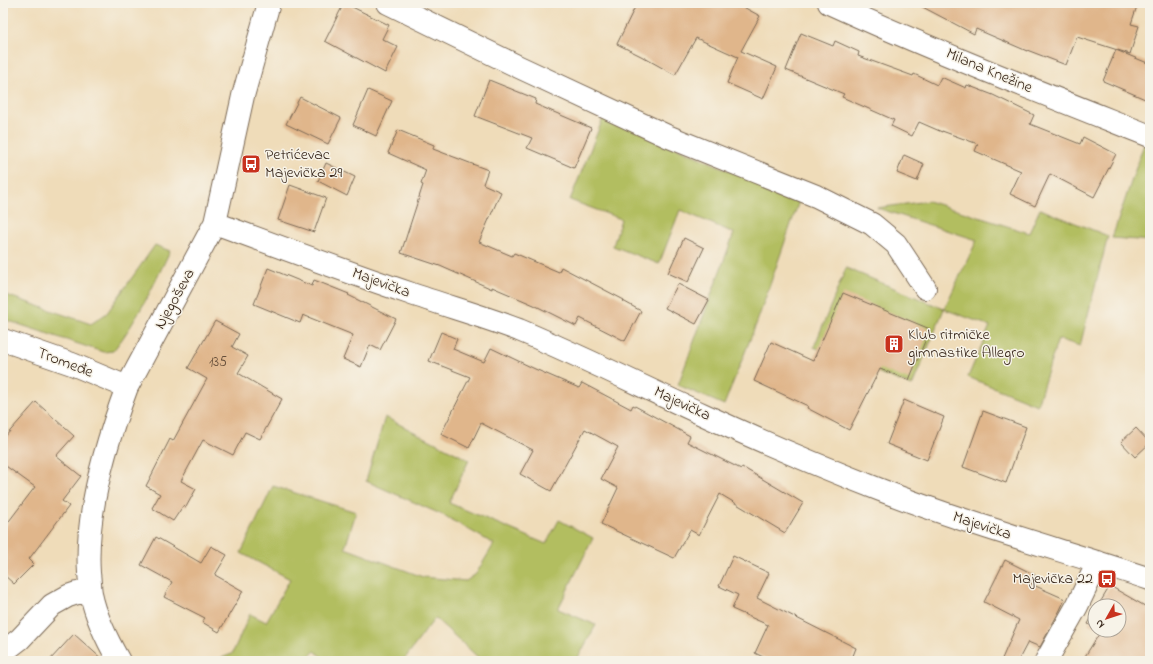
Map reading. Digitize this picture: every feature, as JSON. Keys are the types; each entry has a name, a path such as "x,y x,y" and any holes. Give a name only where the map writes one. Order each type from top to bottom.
{"street":[{"name":"Njegoševa","path":"119,661 103,632 91,593 88,558 89,529 101,470 117,412 127,386 215,223 243,96 269,3"},
{"path":"388,3 660,133 816,196 872,224 896,244 925,288"},
{"name":"Milana Knežine","path":"829,3 1010,80 1150,136"},
{"name":"Majevička","path":"215,223 409,293 517,329 704,415 809,461 932,510 994,531 1150,579"},
{"name":"Tromeđe","path":"3,340 72,364 127,386"},
{"path":"1046,661 1078,606 1098,562"},
{"path":"3,652 20,639 52,605 68,596 91,593"}],"green space":[{"path":"604,116 799,201 757,322 724,405 678,385 734,233 680,210 659,264 613,246 621,219 570,200"},
{"path":"1144,144 1150,147 1150,241 1112,238"},
{"path":"928,201 1029,233 1040,209 1108,236 1080,346 1058,339 1037,405 968,377 990,326 944,309 977,240 877,208"},
{"path":"155,245 170,251 138,315 113,351 103,352 3,319 3,294 91,324 107,313"},
{"path":"846,268 944,309 912,386 814,347"},
{"path":"385,417 469,460 449,503 546,544 559,520 593,538 558,609 596,625 576,661 480,661 480,659 435,618 403,661 326,661 315,651 305,661 213,661 232,654 250,614 266,622 290,579 241,553 273,486 356,512 345,548 423,577 466,581 476,574 494,544 445,516 366,481"}],"building":[{"path":"344,3 389,25 382,39 398,47 385,73 325,41"},
{"path":"637,3 736,3 760,16 741,51 777,67 763,99 727,83 738,57 696,38 675,75 617,44"},
{"path":"915,3 1138,3 1131,24 1139,26 1130,54 1077,37 1066,65 1027,51 976,29 974,34"},
{"path":"801,33 833,46 835,41 859,52 858,56 913,76 914,74 937,85 941,77 966,88 967,85 993,95 1034,115 1030,124 1080,144 1083,137 1116,154 1094,197 1050,174 1035,206 1010,194 1021,171 975,151 978,144 942,132 919,122 912,136 891,126 894,120 842,97 844,94 786,70"},
{"path":"1116,50 1150,64 1150,88 1145,99 1103,81"},
{"path":"489,80 536,99 535,104 591,128 574,168 527,148 532,138 475,116"},
{"path":"368,90 392,101 376,136 353,125"},
{"path":"300,97 341,118 328,144 286,124"},
{"path":"398,130 434,145 433,149 488,170 483,184 501,192 479,242 512,256 514,253 559,272 561,267 624,300 623,301 641,311 625,341 580,318 576,326 534,305 492,287 492,289 440,266 401,253 423,185 421,184 426,170 388,153"},
{"path":"904,155 924,164 917,181 897,173"},
{"path":"326,163 355,177 347,196 318,181"},
{"path":"290,185 326,198 314,232 278,220"},
{"path":"684,238 704,248 688,282 668,273"},
{"path":"268,268 312,286 314,280 349,294 348,295 396,319 380,350 370,345 361,367 343,359 353,335 303,315 300,323 254,304"},
{"path":"678,284 709,300 696,324 665,308"},
{"path":"843,293 930,329 909,380 880,369 849,430 807,408 808,406 754,381 771,342 813,361"},
{"path":"215,321 239,334 232,347 248,356 238,373 282,399 260,439 245,432 233,455 203,440 181,481 196,489 186,507 183,506 173,521 152,508 160,494 146,486 170,439 173,441 207,379 188,368"},
{"path":"441,332 457,339 453,349 484,362 491,348 579,388 582,383 631,409 633,405 690,436 687,442 741,469 742,467 803,503 785,533 720,494 699,535 690,530 674,558 601,524 618,488 601,479 618,447 585,429 551,491 520,474 533,450 481,423 469,448 441,434 470,377 429,361"},
{"path":"904,400 944,417 927,460 887,444"},
{"path":"36,402 74,436 56,456 81,476 62,501 69,506 29,559 34,564 14,584 3,574 3,529 35,487 3,464 3,439"},
{"path":"983,411 1026,427 1006,483 963,467"},
{"path":"1136,428 1150,443 1135,457 1121,442"},
{"path":"156,537 201,563 211,546 227,555 215,575 243,591 219,632 202,622 205,618 164,597 172,582 141,565"},
{"path":"733,556 769,573 757,598 856,648 851,661 771,661 755,653 768,625 732,609 738,595 719,586"},
{"path":"1005,560 1035,575 1031,584 1065,599 1040,647 1028,642 1018,661 1001,661 1019,620 984,602"},
{"path":"1110,586 1150,609 1150,661 1082,661 1097,638 1127,638 1127,598 1103,598"},
{"path":"74,634 104,661 49,661"}],"place":[{"name":"Petrićevac Majevička 29","path":"251,164"},
{"name":"Klub ritmičke gimnastike Allegro","path":"894,344"},
{"name":"Majevička 22","path":"1107,579"}]}
